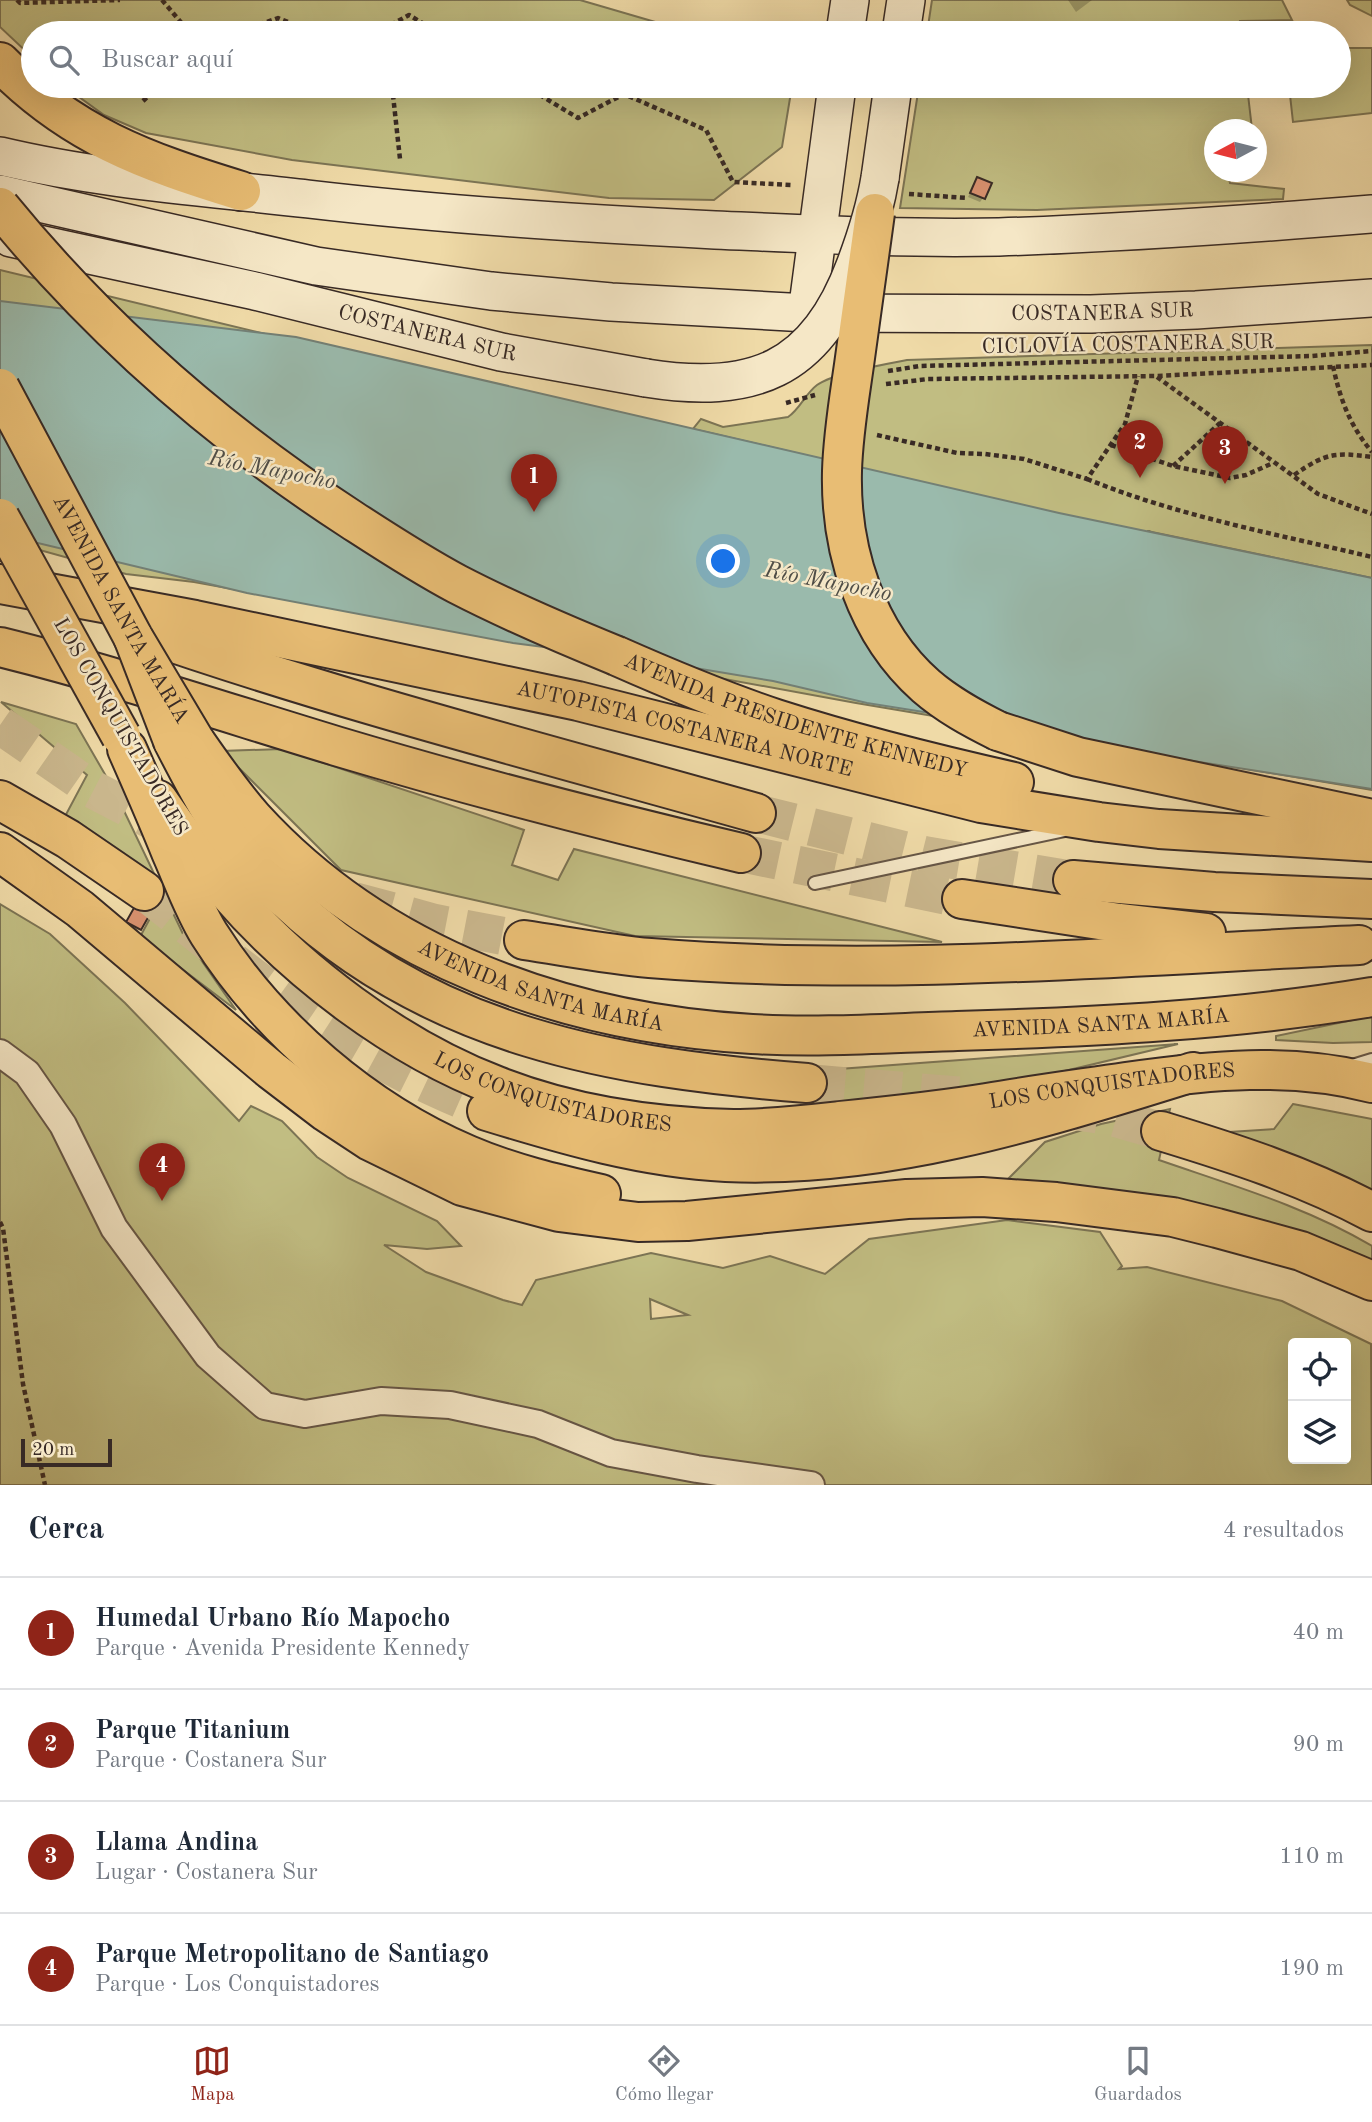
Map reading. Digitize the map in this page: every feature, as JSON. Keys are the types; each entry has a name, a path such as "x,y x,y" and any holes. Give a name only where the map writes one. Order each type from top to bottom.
{"main road":[{"path":"847,21 850,0"},
{"path":"903,21 906,0"},
{"path":"0,62 21,81"},
{"path":"40,98 76,126 98,137 153,162 242,191"},
{"path":"807,313 835,98"},
{"name":"COSTANERA SUR","path":"0,235 255,291 500,352 669,382 727,382 759,375 788,361 813,340 834,313 850,281 877,195 891,98"},
{"path":"0,156 127,178 416,212 518,220 816,234 999,237 1226,226 1372,214"},
{"name":"COSTANERA SUR","path":"0,194 316,266 417,282 611,302 807,313 1091,314 1372,298"},
{"path":"877,195 845,425 842,471 847,536 854,572 866,602 905,664 945,701 998,731 1078,757 1372,820"},
{"name":"AVENIDA PRESIDENTE KENNEDY","path":"0,207 83,301 135,354 204,414 263,461 388,544 455,583 535,622 687,686 774,718 871,747 1051,790 1280,835"},
{"name":"AVENIDA SANTA MARÍA","path":"0,388 133,637 184,741 254,818 317,877 350,903 421,946 471,971 520,991 604,1015 741,1033 854,1034 1158,1023 1281,1012 1372,997"},
{"name":"LOS CONQUISTADORES","path":"0,518 164,809 227,892 312,974 354,1006 400,1037 496,1086 625,1120 699,1128 770,1129 918,1113 1193,1072 1260,1069 1325,1074 1372,1083"},
{"path":"5,584 213,657 411,716 757,813"},
{"name":"AUTOPISTA COSTANERA NORTE","path":"5,584 195,620 578,701 981,803 1159,829 1372,842"},
{"path":"0,647 106,675 338,746 549,806 741,853"},
{"path":"184,741 192,778 226,832 256,871 326,936 399,985 444,1007 491,1025 590,1054 663,1069 721,1077 807,1083"},
{"path":"124,742 208,933 263,1005 300,1044 377,1104 426,1134 470,1156 570,1187 610,1196 680,1204 737,1208 812,1207"},
{"path":"0,800 68,839 144,891"},
{"path":"0,852 80,909 245,1048 326,1112 370,1141 450,1180 515,1202 559,1212 625,1221 687,1221 907,1199 960,1197 1037,1201 1173,1217 1317,1256 1372,1282"},
{"path":"1073,880 1161,889 1372,899"},
{"path":"524,940 647,958 724,963 880,965 1360,945 1170,929 962,899"},
{"path":"487,1111 593,1142 638,1151 724,1162 798,1161 871,1155 996,1129 1193,1072"},
{"path":"1161,1131 1289,1173 1372,1212"}],"street":[{"path":"0,1054 27,1073 63,1125 114,1228 208,1356 265,1406 305,1414 381,1401 450,1405 538,1424 611,1452 697,1469 811,1485"}],"lane":[{"path":"815,883 1099,822"},
{"path":"1325,1074 1372,1060"}],"path":[{"path":"17,0 120,0"},
{"path":"162,0 180,21"},
{"path":"400,21 409,15 419,21"},
{"path":"144,101 147,98"},
{"path":"393,98 400,159"},
{"path":"545,98 578,118 616,98"},
{"path":"633,98 706,130 733,182 823,187"},
{"name":"CICLOVÍA COSTANERA SUR","path":"885,371 920,366 1312,356 1372,351"},
{"path":"872,386 928,379 1156,376 1372,365"},
{"path":"1333,366 1348,417 1372,455"},
{"path":"1087,479 1125,424 1138,376"},
{"path":"1156,376 1318,494 1372,514"},
{"path":"817,394 824,401"},
{"path":"1172,466 1220,423"},
{"path":"873,434 957,453 1024,459 1129,496 1372,557"},
{"path":"1111,445 1172,466 1230,478 1246,475 1273,463"},
{"path":"1294,475 1317,460 1339,453 1372,455"},
{"path":"0,1222 3,1227 23,1384 45,1485"}],"shaded area":[{"path":"0,0 580,0 652,21 21,21 21,47 0,27"},
{"path":"932,0 1282,0 1292,20 1240,21 929,21"},
{"path":"1347,0 1372,0 1372,16 1350,5"},
{"path":"1351,48 1372,48 1372,113 1293,122 1290,98 1351,98"},
{"path":"81,98 790,98 782,147 714,200 609,198 292,160 146,133 104,115"},
{"path":"917,98 1248,98 1251,119 1204,119 1204,182 1230,182 1284,189 1283,199 1037,210 900,208"},
{"path":"0,270 356,356 834,462 693,429 701,419 723,427 788,417 817,385 825,381 907,360 1372,345 1372,578 1147,531 1372,582 1372,790 856,703 194,582 126,574 0,539"},
{"path":"1,702 76,724 114,790 183,934 236,1010 140,937 156,907 142,898 62,822 87,775"},
{"path":"282,749 524,830 512,865 558,880 574,849 942,942 635,936 341,870 222,751"},
{"path":"0,904 50,934 125,1003 239,1121 251,1106 282,1121 317,1157 348,1178 437,1221 461,1246 427,1249 384,1245 426,1272 522,1305 536,1280 651,1253 723,1268 770,1256 825,1274 869,1239 1007,1220 1100,1232 1122,1266 1119,1269 1147,1267 1282,1301 1371,1344 1372,1485 0,1485","holes":["650,1299 688,1315 651,1319"]},
{"path":"1372,1016 1372,1042 1276,1040 1276,1036"},
{"path":"1178,1044 1006,1085 810,1111 812,1071"},
{"path":"1293,1104 1372,1119 1372,1191 1229,1132 1274,1129"},
{"path":"1170,1109 1159,1160 1268,1198 1347,1232 1372,1246 1372,1263 1005,1182 1045,1142 1101,1124"}],"water":[{"name":"Río Mapocho","path":"0,301 296,337 1059,513 1372,578 1372,789 1078,743 955,717 867,703 773,681 659,662 513,643 247,593 0,534"}],"building":[{"path":"977,177 992,183 985,199 970,193"},
{"path":"139,899 154,907 141,930 126,922"}],"tunnel":[{"path":"0,725 92,789 180,835"},
{"path":"756,813 924,855 1073,880"},
{"path":"741,853 962,899"},
{"path":"144,891 261,983 322,1026 397,1070 487,1111"},
{"path":"354,901 435,923 524,940"},
{"path":"807,1083 977,1097"},
{"path":"1060,1109 1108,1116 1161,1131"}],"place":[{"name":"Parque Titanium","path":"1140,478"},
{"name":"Llama Andina","path":"1225,484"},
{"name":"Humedal Urbano Río Mapocho","path":"534,512"},
{"name":"Parque Metropolitano de Santiago","path":"162,1201"}]}
